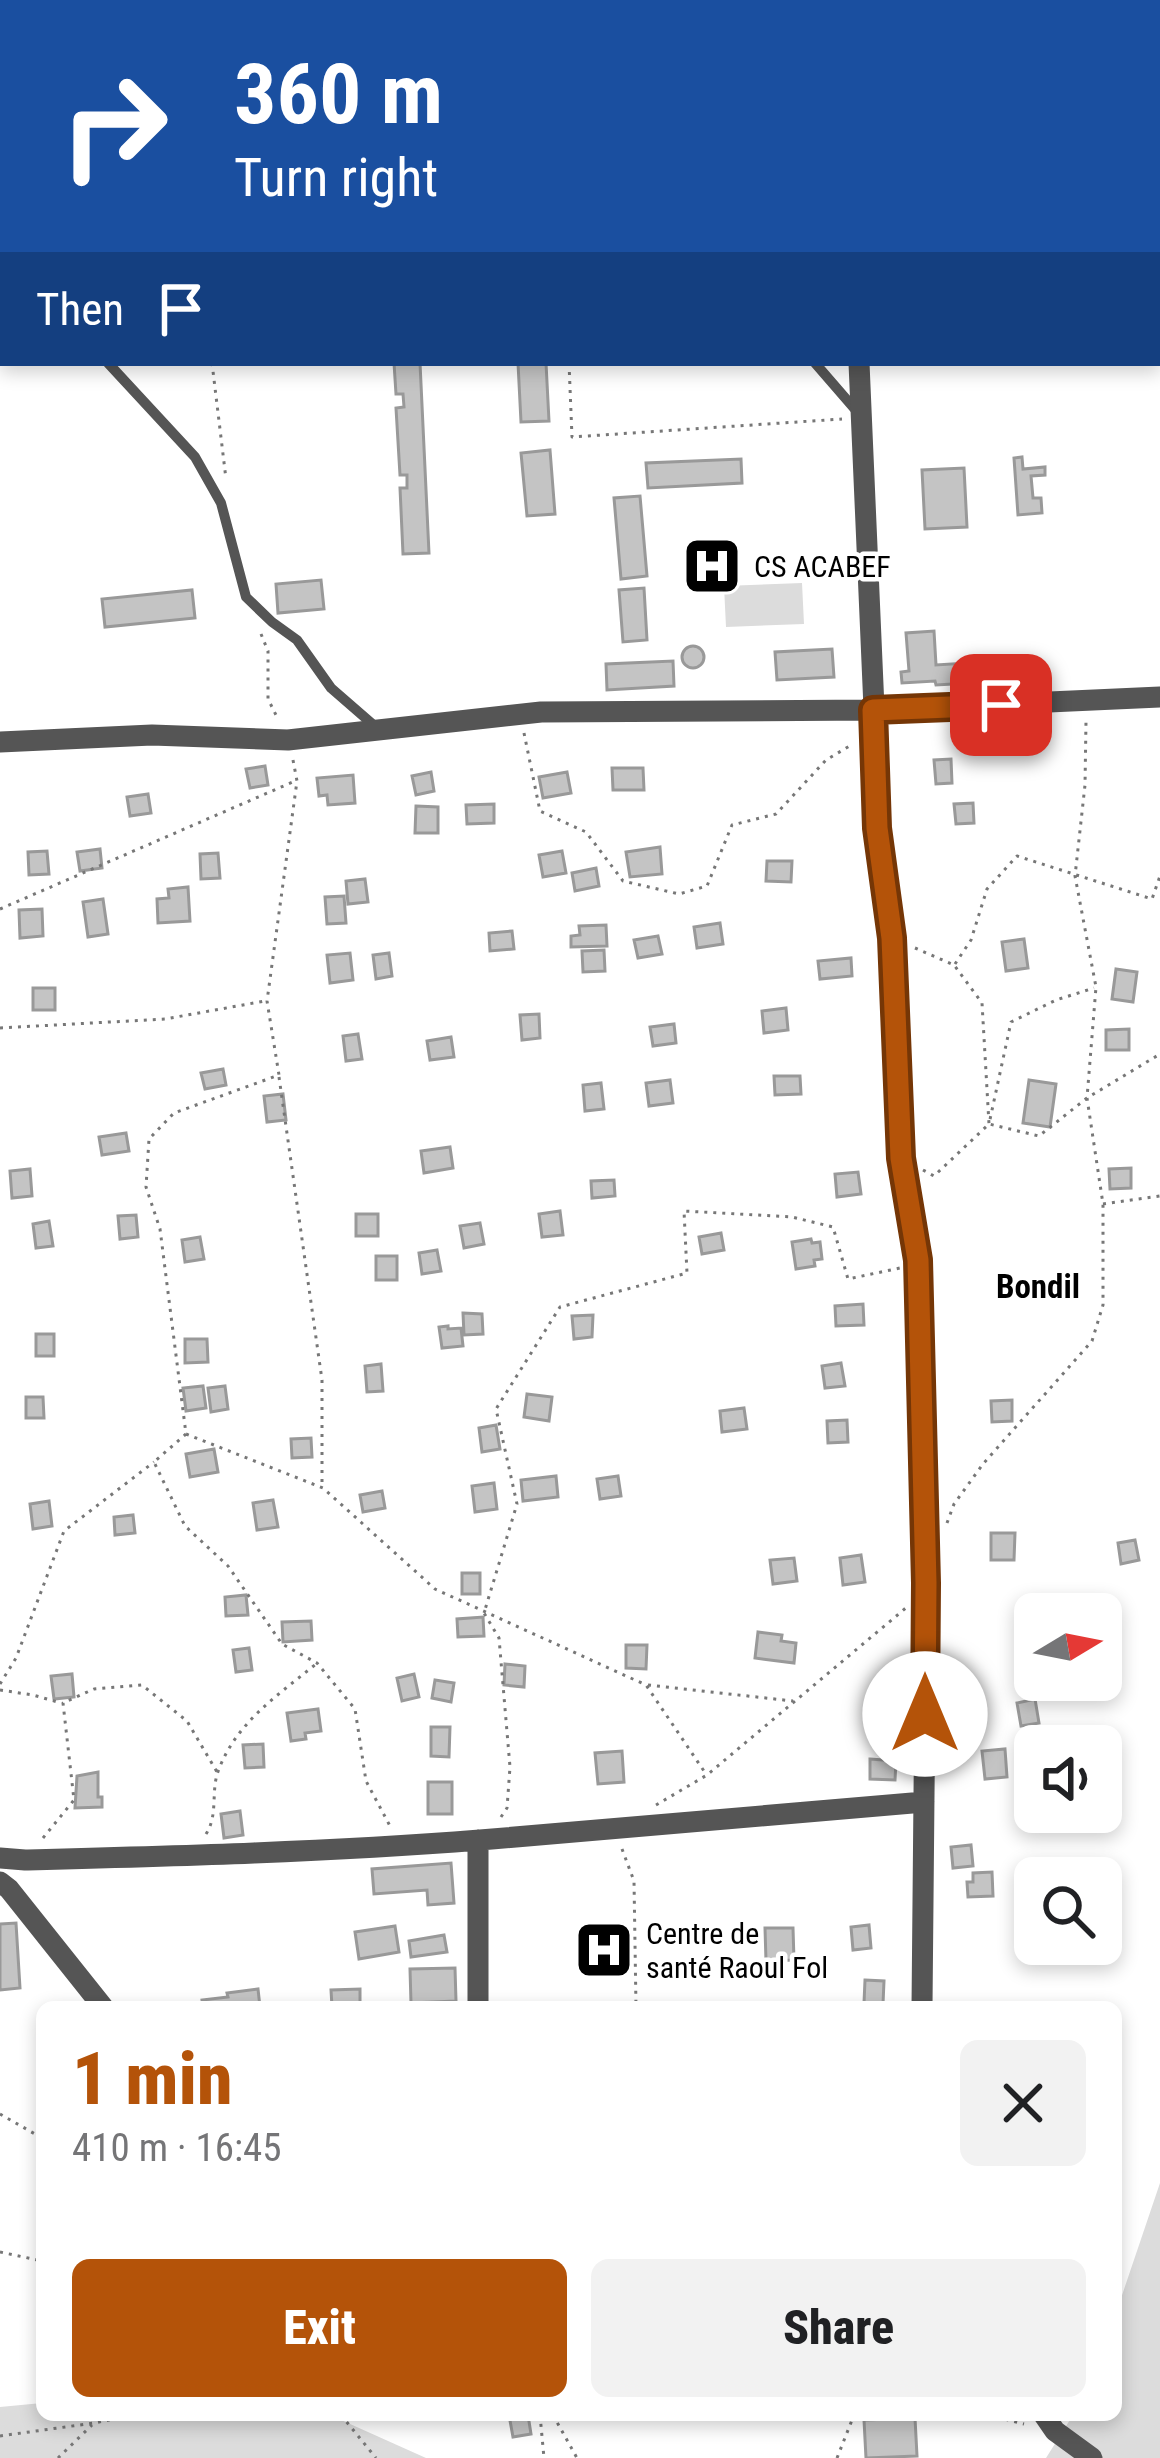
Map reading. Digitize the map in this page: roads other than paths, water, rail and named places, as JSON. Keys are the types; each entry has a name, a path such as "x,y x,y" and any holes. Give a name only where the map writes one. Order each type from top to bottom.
{"street":[{"path":"859,366 877,828 892,938 901,1158 918,1260 926,1583 922,2001"},
{"path":"0,742 152,736 288,740 520,713 874,721 1160,698"},
{"path":"0,1858 192,1856 482,1840 924,1802"},
{"path":"478,2001 482,1840"},
{"path":"0,1882 99,2001"},
{"path":"1049,2423 1092,2458"}],"lane":[{"path":"111,366 194,457 221,503 246,597 297,640 332,688 381,731"},
{"path":"818,366 862,417"}],"place":[{"name":"CS ACABEF","path":"712,566"},
{"name":"Centre de santé Raoul Fol","path":"604,1950"}],"district":[{"name":"Bondil","path":"1038,1286"}]}
